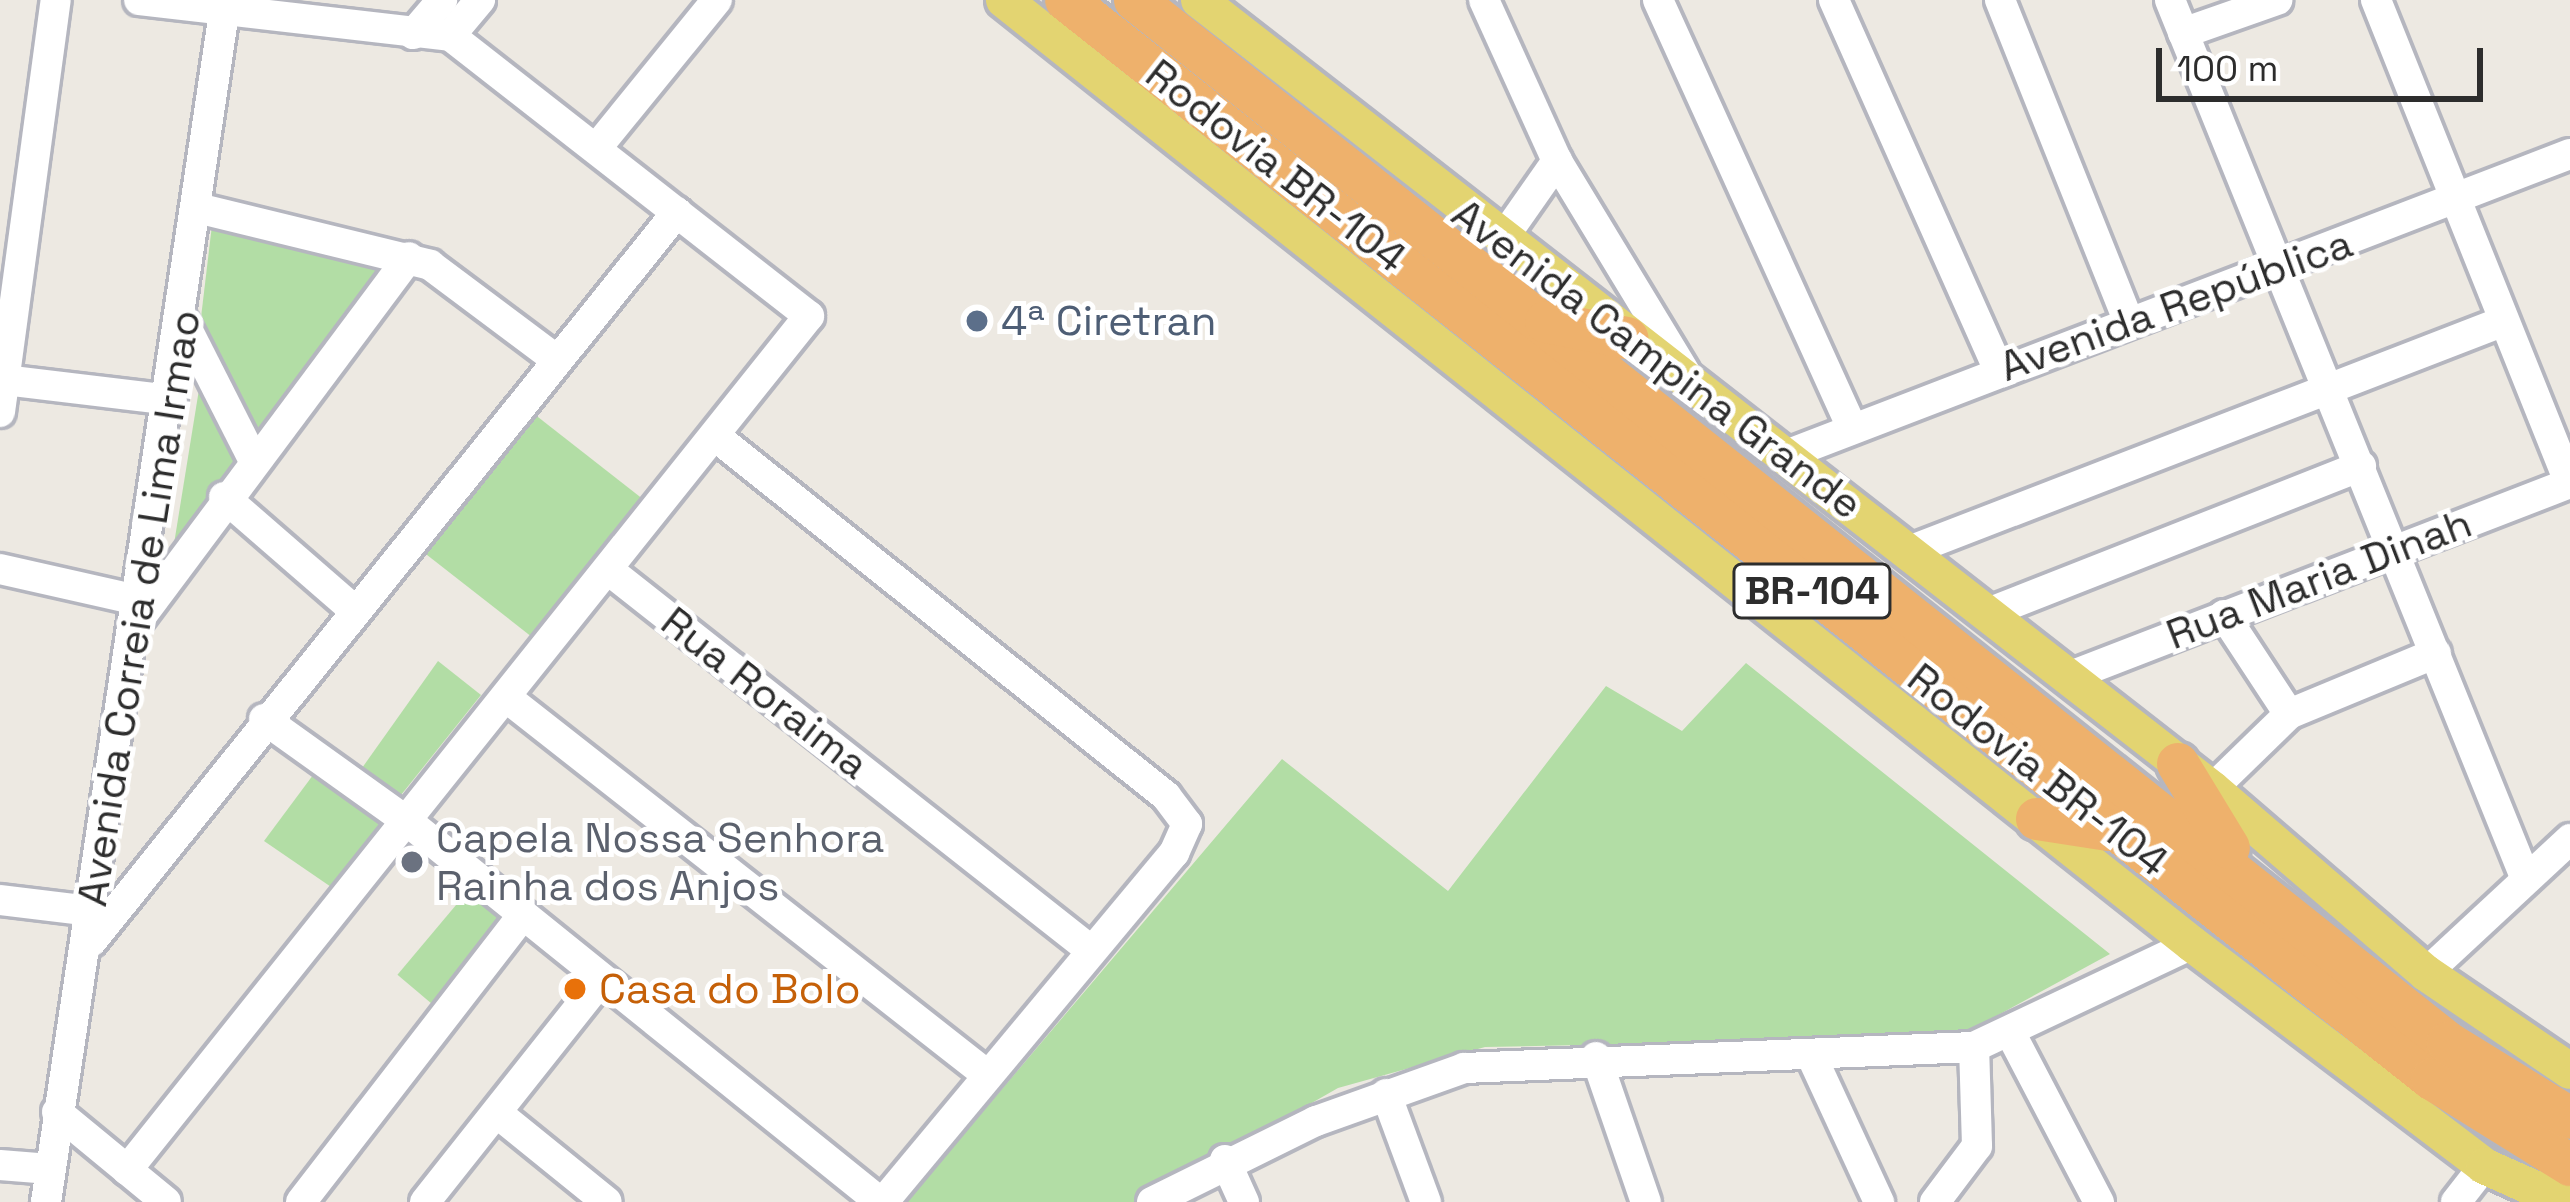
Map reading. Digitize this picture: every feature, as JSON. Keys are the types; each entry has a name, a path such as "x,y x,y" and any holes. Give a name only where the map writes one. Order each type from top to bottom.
{"highway":[{"name":"Rodovia BR-104","path":"1066,0 2432,1079 2570,1165"},
{"name":"Rodovia BR-104","path":"1136,0 2245,875 2448,1043 2570,1118"},
{"path":"1539,321 1628,338"},
{"path":"2195,776 2245,875"},
{"path":"2038,819 2113,830"}],"main road":[{"path":"1004,0 2192,944 2484,1166 2565,1202"},
{"name":"Avenida Campina Grande","path":"1199,0 1501,241 2195,776 2426,973 2570,1071"}],"street":[{"path":"0,412 56,0"},
{"path":"127,1170 412,824 809,316 599,145 450,36 224,14 139,0"},
{"path":"413,34 442,0"},
{"path":"450,36 480,0"},
{"path":"599,145 717,0"},
{"path":"1484,0 1557,161 1697,393"},
{"path":"1658,0 1851,425"},
{"path":"1834,0 1999,370"},
{"path":"2000,0 2129,322"},
{"path":"2170,0 2524,877"},
{"path":"2183,33 2277,0"},
{"path":"2388,3 2502,322 2570,483"},
{"name":"Avenida Correia de Lima Irmao","path":"46,1202 184,323 224,14"},
{"name":"Avenida República","path":"1781,457 1851,425 1999,370 2283,271 2455,196 2569,160"},
{"path":"1501,241 1557,161"},
{"path":"201,209 409,257 454,277 556,359"},
{"path":"86,950 264,719 677,212"},
{"path":"0,569 135,614 409,257"},
{"path":"1909,551 2332,393 2502,322"},
{"path":"184,323 253,459"},
{"path":"4,380 172,400"},
{"path":"264,719 412,824 521,917 882,1202 1088,948 1174,853 1186,824 1166,796 715,436"},
{"path":"1988,613 2361,466"},
{"name":"Rua Maria Dinah","path":"2068,676 2570,483"},
{"path":"224,497 354,610"},
{"name":"Rua Roraima","path":"611,572 1088,948"},
{"path":"2224,614 2288,714"},
{"path":"2195,776 2288,714 2436,653"},
{"path":"507,698 986,1074"},
{"path":"2426,973 2570,839"},
{"path":"0,899 92,911"},
{"path":"301,1202 521,917"},
{"path":"1152,1202 1226,1160 1464,1068 1596,1057 1812,1057 1974,1047 2011,1034 2192,944"},
{"path":"425,1202 602,980"},
{"path":"2011,1034 2099,1202"},
{"path":"1935,1202 1977,1146 1974,1047"},
{"path":"1596,1057 1646,1202"},
{"path":"1812,1057 1879,1202"},
{"path":"1387,1094 1426,1202"},
{"path":"57,1112 166,1202"},
{"path":"497,1113 607,1202"},
{"path":"1226,1160 1244,1202"},
{"path":"0,1165 50,1169"},
{"path":"2456,1202 2484,1166"}],"green space":[{"path":"212,225 387,264 257,439 200,326"},
{"path":"201,377 239,458 173,550"},
{"path":"529,410 642,499 534,638 420,549"},
{"path":"438,661 481,695 397,800 362,768"},
{"path":"1746,663 2110,954 1958,1037 1485,1047 1338,1088 1138,1202 906,1202 1282,759 1448,891 1606,686 1682,731"},
{"path":"319,767 399,826 337,891 264,841"},
{"path":"472,886 511,919 437,1008 397,975"}],"place":[{"name":"4ª Ciretran","path":"977,321"},
{"name":"Capela Nossa Senhora Rainha dos Anjos","path":"412,862"},
{"name":"Casa do Bolo","path":"575,989"}]}
